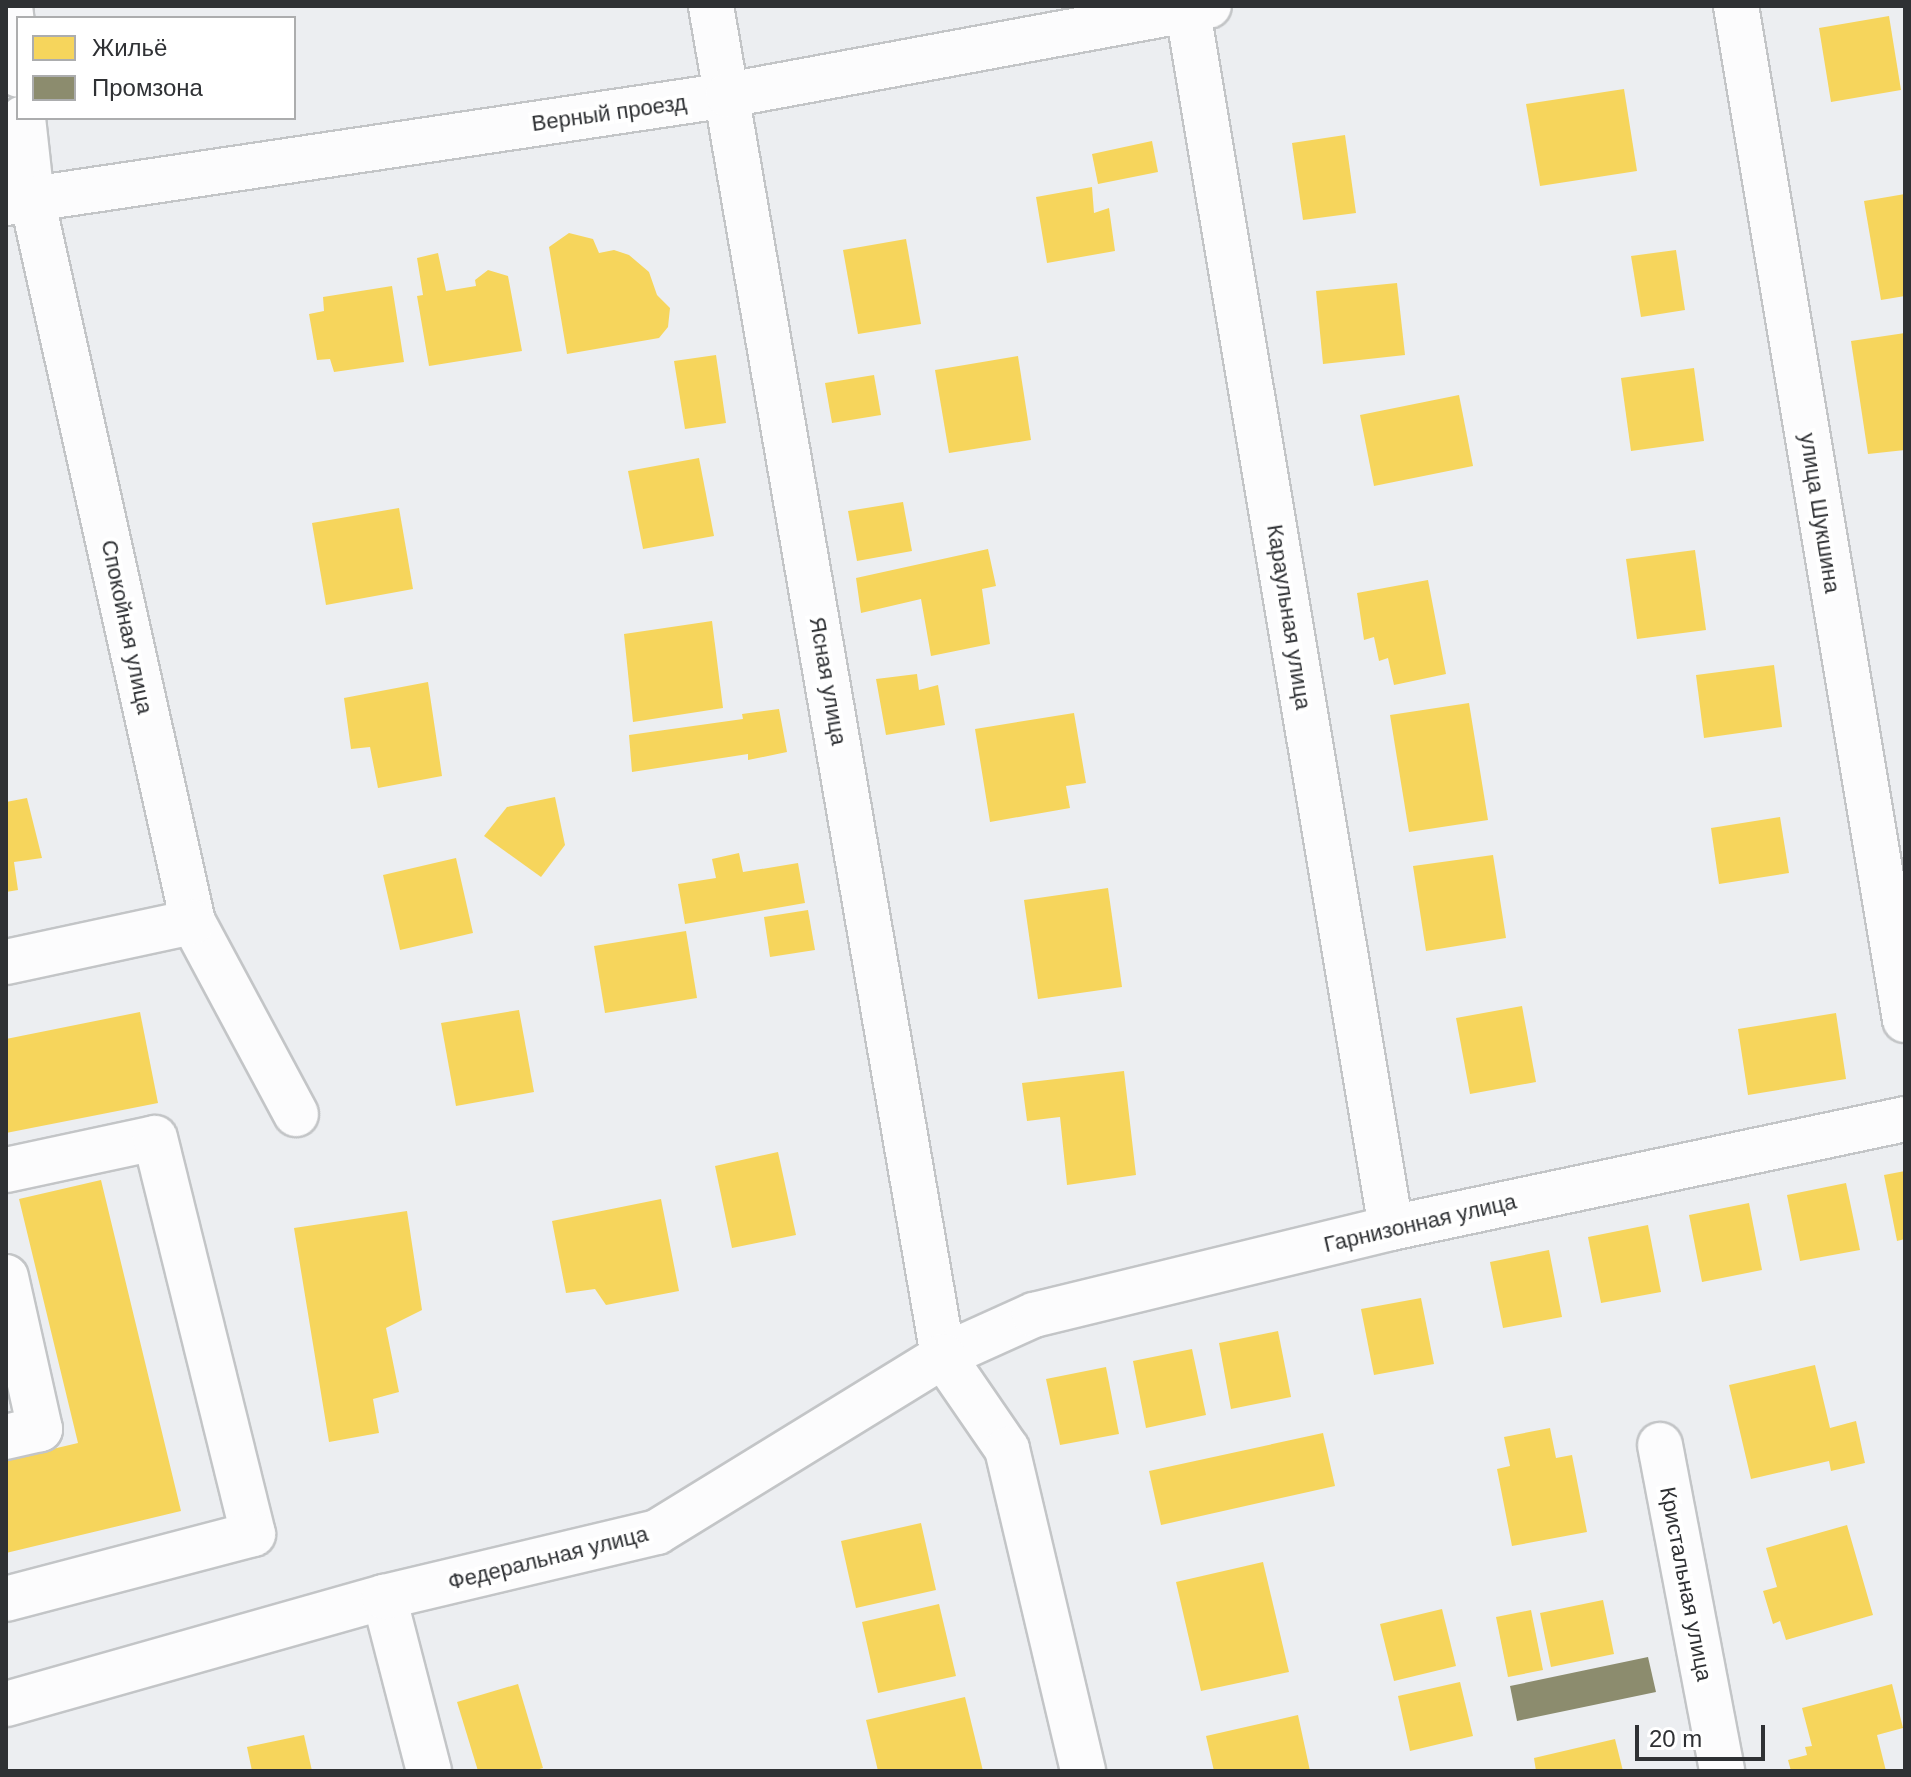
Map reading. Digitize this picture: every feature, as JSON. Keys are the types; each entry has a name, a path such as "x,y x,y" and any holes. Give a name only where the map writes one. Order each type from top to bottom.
{"street":[{"path":"10,6 16,58"},
{"name":"Ясная улица","path":"711,6 943,1356"},
{"name":"улица Шукшина","path":"1736,6 1905,1020"},
{"name":"Верный проезд","path":"19,201 728,95 1194,7"},
{"name":"Караульная улица","path":"1194,7 1391,1228"},
{"name":"Спокойная улица","path":"23,120 19,201 193,922 296,1114"},
{"path":"6,962 193,922"},
{"name":"Гарнизонная улица","path":"943,1356 1034,1315 1391,1228 1905,1119"},
{"path":"6,1170 155,1138 253,1534 6,1599"},
{"path":"6,1277 40,1429 6,1437"},
{"path":"943,1356 1007,1449 1083,1771"},
{"name":"Федеральная улица","path":"6,1704 384,1597 657,1532 943,1356"},
{"name":"Кристальная улица","path":"1660,1445 1722,1771"},
{"path":"384,1597 429,1771"}],"building: Жильё":[{"path":"1889,16 1901,90 1831,102 1819,28"},
{"path":"1624,89 1637,171 1540,186 1526,104"},
{"path":"1345,135 1356,213 1303,220 1292,143"},
{"path":"1152,141 1158,172 1098,184 1092,154"},
{"path":"1092,187 1094,213 1109,208 1115,251 1047,263 1036,197"},
{"path":"1905,194 1905,296 1881,300 1864,201"},
{"path":"569,233 593,239 599,253 614,250 629,255 649,272 657,295 670,308 668,327 659,338 567,354 549,247"},
{"path":"906,239 921,324 858,334 843,250"},
{"path":"1676,250 1685,310 1641,317 1631,256"},
{"path":"438,253 446,291 476,286 475,280 488,270 508,276 522,351 429,366 417,296 423,295 417,258"},
{"path":"1397,283 1405,355 1323,364 1316,291"},
{"path":"392,286 404,362 334,372 330,359 317,360 309,314 324,311 323,297"},
{"path":"1905,333 1905,450 1868,454 1851,341"},
{"path":"716,355 726,423 685,429 674,361"},
{"path":"1018,356 1031,440 949,453 935,370"},
{"path":"1694,368 1704,441 1631,451 1621,378"},
{"path":"874,375 881,415 832,423 825,383"},
{"path":"1459,395 1473,466 1374,486 1360,415"},
{"path":"699,458 714,536 643,549 628,471"},
{"path":"903,502 912,551 857,561 848,511"},
{"path":"399,508 413,589 326,605 312,523"},
{"path":"988,549 996,586 982,589 990,644 931,656 921,599 861,613 856,578"},
{"path":"1695,550 1706,630 1637,639 1626,559"},
{"path":"1428,580 1446,674 1394,685 1388,658 1379,661 1374,637 1364,640 1357,593"},
{"path":"712,621 723,708 633,722 624,634"},
{"path":"1774,665 1782,727 1704,738 1696,675"},
{"path":"917,674 919,690 938,685 945,725 886,735 876,679"},
{"path":"428,682 442,776 378,788 370,747 351,749 344,698"},
{"path":"1469,703 1488,820 1409,832 1390,715"},
{"path":"779,709 787,752 748,760 748,754 632,772 629,735 743,719 742,714"},
{"path":"1074,713 1086,783 1066,786 1070,808 990,822 975,729"},
{"path":"555,797 565,845 541,877 484,836 507,807"},
{"path":"27,798 42,858 14,862 18,890 6,892 6,802"},
{"path":"1780,817 1789,873 1719,884 1711,828"},
{"path":"739,853 743,872 798,863 805,903 685,924 678,884 716,878 712,859"},
{"path":"1493,855 1506,938 1426,951 1413,866"},
{"path":"456,858 473,933 400,950 383,875"},
{"path":"1108,888 1122,987 1038,999 1024,900"},
{"path":"808,910 815,950 770,957 764,917"},
{"path":"686,931 697,998 605,1013 594,946"},
{"path":"1522,1006 1536,1082 1470,1094 1456,1018"},
{"path":"519,1010 534,1092 456,1106 441,1023"},
{"path":"140,1012 158,1103 6,1133 6,1039"},
{"path":"1836,1013 1846,1079 1748,1095 1738,1029"},
{"path":"1124,1071 1136,1175 1067,1185 1060,1117 1027,1121 1022,1083"},
{"path":"778,1152 796,1235 732,1248 715,1166"},
{"path":"1905,1171 1905,1239 1897,1241 1884,1175"},
{"path":"101,1180 181,1511 6,1553 6,1460 78,1443 19,1199"},
{"path":"1846,1183 1860,1250 1800,1261 1787,1195"},
{"path":"661,1199 679,1291 606,1305 595,1289 566,1293 552,1221"},
{"path":"1749,1203 1762,1270 1702,1282 1689,1215"},
{"path":"407,1211 422,1310 386,1328 399,1392 373,1399 379,1433 329,1442 294,1228"},
{"path":"1648,1225 1661,1292 1601,1303 1588,1237"},
{"path":"1549,1250 1562,1317 1503,1328 1490,1262"},
{"path":"1421,1298 1434,1364 1374,1375 1361,1309"},
{"path":"1278,1331 1291,1397 1231,1409 1219,1343"},
{"path":"1192,1349 1206,1415 1146,1428 1133,1361"},
{"path":"1815,1365 1830,1428 1856,1421 1865,1463 1831,1471 1829,1461 1751,1479 1729,1385"},
{"path":"1106,1367 1119,1434 1060,1445 1046,1379"},
{"path":"1550,1428 1556,1458 1572,1455 1587,1532 1512,1546 1497,1469 1510,1466 1504,1437"},
{"path":"1323,1433 1335,1486 1161,1525 1149,1471"},
{"path":"921,1523 936,1590 856,1608 841,1541"},
{"path":"1847,1525 1873,1615 1786,1640 1780,1621 1773,1624 1763,1591 1777,1587 1766,1548"},
{"path":"1263,1562 1289,1672 1201,1691 1176,1582"},
{"path":"1603,1600 1614,1654 1551,1667 1540,1613"},
{"path":"939,1604 956,1676 878,1693 862,1622"},
{"path":"1442,1609 1456,1666 1394,1681 1380,1624"},
{"path":"1531,1610 1543,1670 1508,1677 1496,1617"},
{"path":"1460,1682 1473,1736 1410,1751 1398,1696"},
{"path":"518,1684 543,1768 532,1771 478,1771 457,1702"},
{"path":"1892,1684 1903,1728 1877,1735 1886,1771 1791,1771 1788,1760 1807,1755 1805,1747 1812,1746 1802,1708"},
{"path":"965,1697 983,1771 878,1771 866,1720"},
{"path":"1298,1715 1310,1771 1214,1771 1206,1736"},
{"path":"304,1735 312,1771 252,1771 247,1747"},
{"path":"1615,1739 1623,1771 1536,1771 1534,1758"}],"building: Промзона":[{"path":"1648,1657 1656,1692 1517,1721 1510,1686"}]}
